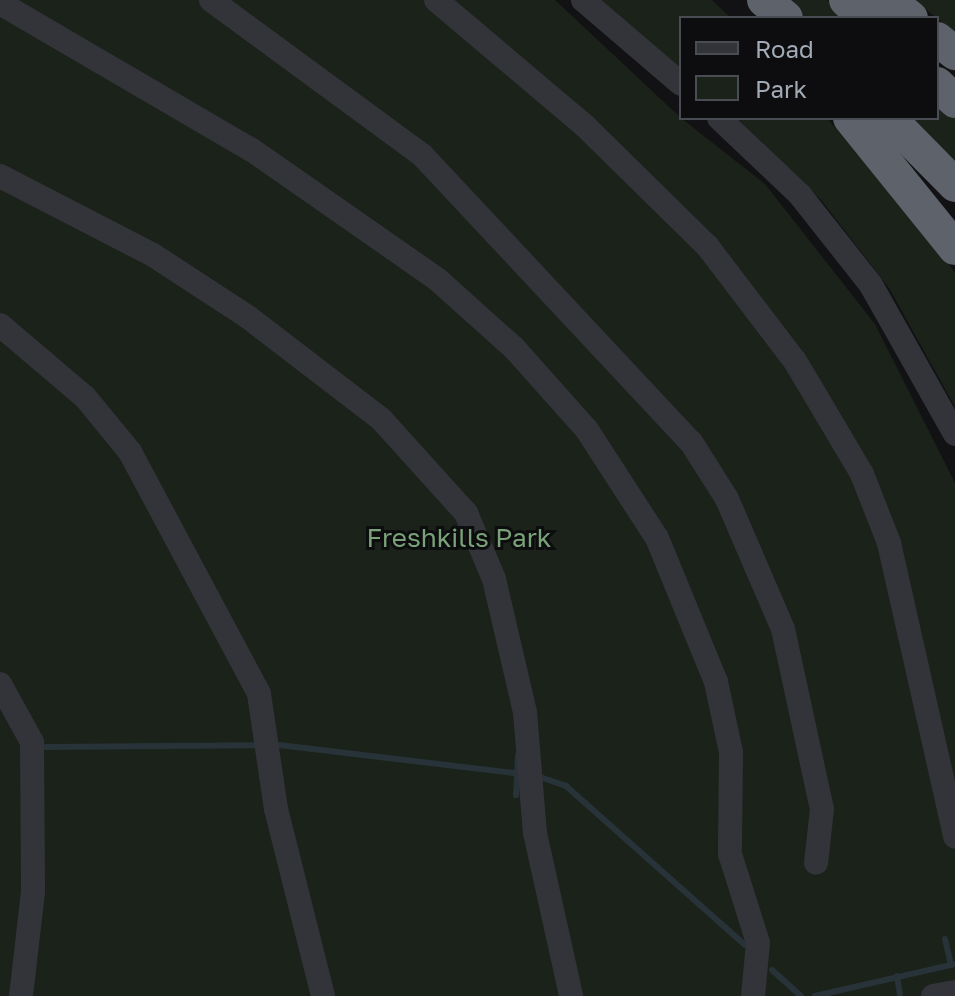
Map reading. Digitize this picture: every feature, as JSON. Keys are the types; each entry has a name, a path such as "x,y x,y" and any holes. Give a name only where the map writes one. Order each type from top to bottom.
{"highway":[{"path":"741,0 756,16"},
{"path":"764,0 784,16"},
{"path":"846,0 863,16"},
{"path":"888,0 908,16"},
{"path":"939,41 955,53"},
{"path":"939,86 955,101"},
{"path":"852,120 955,248"},
{"path":"891,120 955,185"}],"street":[{"path":"211,0 422,155 691,442 727,499 783,629 822,809 816,863"},
{"path":"583,0 679,82"},
{"path":"0,3 252,150 437,279 514,348 587,430 657,538 716,682 731,752 730,854 758,943 753,996"},
{"path":"454,5 585,126 708,247 795,361 862,474 889,543 955,837"},
{"path":"721,120 800,195 871,285 955,434"},
{"path":"0,176 153,255 248,317 381,419 466,513 494,579 522,697 535,833 571,996"},
{"path":"0,325 85,397 130,452 259,694 276,809 323,996"},
{"path":"0,684 32,742 33,892 21,996"},
{"path":"933,996 955,992"}],"green space":[{"name":"Freshkills Park","path":"0,0 555,0 679,116 679,120 684,120 765,184 875,324 955,483 955,996 0,996"},
{"path":"599,0 712,0 729,16 679,16 679,68"},
{"path":"777,0 827,0 845,16 796,16"},
{"path":"913,0 955,0 955,35 939,20 939,16 934,16"},
{"path":"939,103 955,118 955,160 911,120 939,120"},
{"path":"739,120 829,120 941,252 955,273 955,407 889,288 822,201"}],"waterway":[{"path":"46,747 259,745"},
{"path":"279,745 515,773"},
{"path":"516,795 518,755"},
{"path":"540,777 566,786 745,945"},
{"path":"945,939 951,965"},
{"path":"815,996 955,964"},
{"path":"772,970 801,996"},
{"path":"897,976 900,994"}]}
